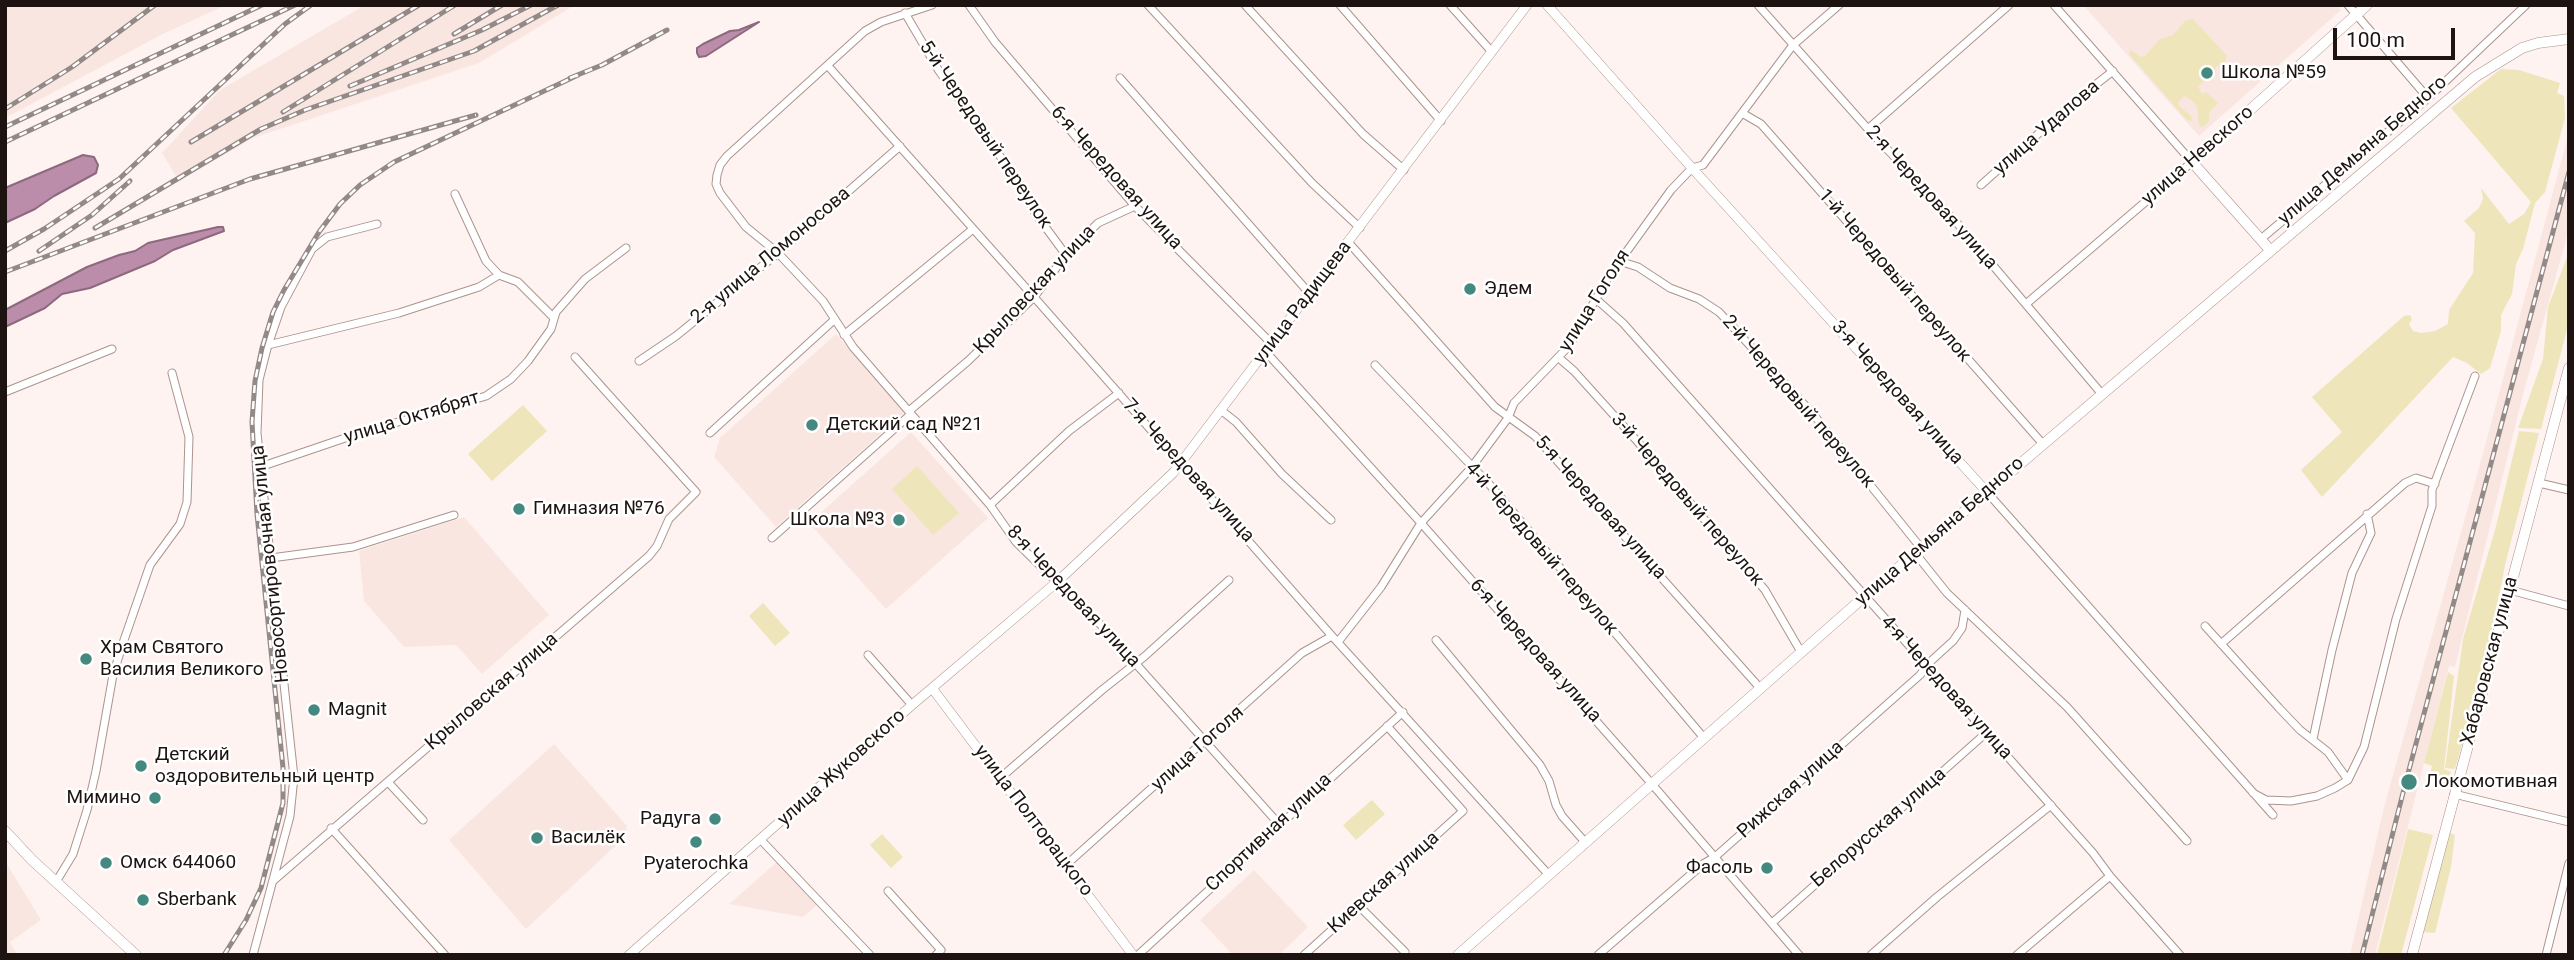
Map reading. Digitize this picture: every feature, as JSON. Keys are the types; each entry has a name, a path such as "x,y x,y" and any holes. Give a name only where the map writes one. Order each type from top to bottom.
{"main road":[{"name":"улица Невского","path":"2193,162 2367,5"},
{"name":"улица Демьяна Бедного","path":"1458,955 1986,491 2474,77 2499,60 2538,43 2569,39"},
{"path":"2193,162 2270,250"},
{"name":"Хабаровская улица","path":"2412,955 2569,368"},
{"path":"5,831 136,955"}],"street":[{"path":"828,66 865,31 905,13 932,5"},
{"name":"6-я Чередовая улица","path":"969,5 995,42 1135,206 1272,344"},
{"path":"1148,5 1312,183 1360,228"},
{"path":"1245,5 1363,134 1404,170"},
{"path":"1340,5 1441,121"},
{"path":"1450,5 1492,52"},
{"name":"улица Радищева","path":"1057,582 1143,503 1181,463 1527,5"},
{"name":"3-я Чередовая улица","path":"1547,5 1986,491 2273,815"},
{"name":"2-я Чередовая улица","path":"1758,5 1868,129 1957,223 2101,393"},
{"name":"улица Гоголя","path":"1066,865 1302,653 1335,639 1381,587 1421,523 1471,468 1508,418 1514,403 1559,358 1577,335 1619,261 1671,190 1692,168 1703,165 1793,45 1839,5"},
{"path":"1868,129 2009,5"},
{"path":"2054,5 2193,162"},
{"path":"2348,5 2428,98"},
{"name":"улица Демьяна Бедного","path":"2261,239 2428,98 2526,5"},
{"name":"5-й Чередовый переулок","path":"905,13 939,71 1020,184 1035,213 1066,255"},
{"name":"7-я Чередовая улица","path":"828,66 1335,639 1548,874"},
{"name":"8-я Чередовая улица","path":"828,66 727,156 717,175 719,193 746,227 778,253 822,301 844,335 990,505 1016,542 1085,608 1279,823"},
{"name":"улица Удалова","path":"1982,185 2076,100 2113,71"},
{"path":"1121,78 1310,294"},
{"name":"1-й Чередовый переулок","path":"1742,113 1761,124 2042,443"},
{"name":"2-я улица Ломоносова","path":"639,361 676,336 778,253 900,146"},
{"name":"улица Невского","path":"2026,304 2193,162"},
{"path":"456,194 486,261 499,275 518,282 553,317"},
{"name":"Крыловская улица","path":"772,538 968,361 1034,297 1066,255 1098,223 1135,206"},
{"name":"Новосортировочная улица","path":"253,955 290,816 294,777 257,433 259,380 281,307 294,279 318,242 377,223"},
{"path":"844,335 973,229"},
{"name":"5-я Чередовая улица","path":"1349,243 1495,407 1535,436 1760,688"},
{"name":"улица Октябрят","path":"260,467 351,436 486,396 511,379 528,362 551,329 553,317 585,279 626,248"},
{"name":"2-й Чередовый переулок","path":"1619,261 1638,267 1670,288 1699,299 1719,312 1813,414 1918,550 1947,593 1986,626 2067,707 2186,841"},
{"path":"268,345 399,313 480,287 499,275"},
{"name":"4-я Чередовая улица","path":"1596,299 1623,323 2051,805 2174,953"},
{"path":"710,433 834,320"},
{"path":"5,392 112,349"},
{"name":"6-я Чередовая улица","path":"1266,352 1651,783 1799,955"},
{"name":"Крыловская улица","path":"273,880 649,556 657,547 669,519 696,492 575,357"},
{"name":"3-й Чередовый переулок","path":"1559,358 1637,441 1765,590 1801,652"},
{"name":"4-й Чередовый переулок","path":"1375,365 1490,485 1704,738"},
{"path":"56,882 73,854 87,810 113,675 123,643 150,565 180,524 187,502 189,437 172,373"},
{"path":"2253,793 2266,800 2291,801 2326,792 2348,780 2364,747 2396,619 2432,506 2432,490 2475,376"},
{"path":"990,505 1069,431 1119,393"},
{"path":"1222,411 1331,520"},
{"path":"2221,644 2405,483 2416,478 2435,484"},
{"path":"2539,483 2569,490"},
{"path":"2313,739 2351,573 2371,533 2367,514"},
{"path":"271,558 353,547 454,515"},
{"path":"999,779 1228,580"},
{"name":"улица Жуковского","path":"628,955 912,705 1057,582"},
{"path":"2510,590 2569,607"},
{"name":"Рижская улица","path":"1598,955 1703,864 1715,857 1920,676 1962,628 1965,610"},
{"path":"2206,626 2278,708 2338,763 2348,780"},
{"path":"1436,640 1540,765 1562,816 1585,842"},
{"path":"868,655 912,705"},
{"name":"улица Полторацкого","path":"932,688 1135,955"},
{"name":"Спортивная улица","path":"1135,955 1403,712"},
{"name":"Киевская улица","path":"1304,955 1463,811 1387,726"},
{"name":"Белорусская улица","path":"1772,923 1986,733"},
{"path":"388,782 423,820"},
{"path":"2454,794 2569,822"},
{"path":"1871,955 1937,897 2051,805"},
{"path":"331,828 445,955"},
{"path":"761,840 870,955"},
{"path":"2546,955 2569,863"},
{"path":"2017,955 2110,876"},
{"path":"888,891 941,950 936,955"},
{"path":"1358,905 1405,952"}],"shaded area":[{"path":"5,5 226,5 163,34 5,118"},
{"path":"365,5 575,5 479,63 253,138 179,181 162,153 220,90"},
{"name":"Школа №59","path":"2083,5 2337,5 2341,10 2199,136"},
{"path":"2193,19 2227,56 2224,63 2216,67 2215,75 2198,87 2202,94 2206,92 2218,103 2209,112 2209,121 2203,127 2199,125 2197,107 2192,100 2184,96 2178,102 2191,116 2192,121 2187,120 2129,54 2130,50 2141,57 2145,56 2160,39 2173,35 2185,21"},
{"path":"759,22 706,56 699,57 697,48 703,44 730,31"},
{"path":"2501,69 2519,70 2560,83 2557,93 2564,96 2565,118 2545,192 2535,203 2523,249 2516,264 2512,294 2501,315 2501,331 2490,368 2481,374 2467,363 2453,357 2322,497 2301,470 2342,432 2312,397 2404,316 2410,315 2412,320 2409,324 2413,331 2421,333 2435,331 2448,324 2449,310 2473,273 2475,233 2464,221 2479,208 2483,199 2481,188 2509,224 2524,214 2531,202 2451,108"},
{"path":"2569,132 2569,229 2524,391 2455,667 2449,666 2375,955 2350,955 2384,807"},
{"path":"83,155 94,157 98,165 96,173 35,209 5,223 5,188"},
{"path":"223,227 224,231 173,250 155,261 90,288 62,294 45,308 5,327 5,310 87,267 135,251 148,243"},
{"path":"2569,252 2569,322 2541,429 2518,428 2543,359 2548,307"},
{"name":"Детский сад №21","path":"836,334 905,412 776,527 714,457 720,438"},
{"path":"523,405 547,431 492,481 468,454"},
{"path":"2519,431 2539,433 2506,561 2486,658 2455,769 2445,768 2463,639 2495,530"},
{"name":"Школа №3","path":"911,432 988,518 886,609 809,523"},
{"path":"917,466 959,513 933,535 892,489"},
{"path":"464,517 549,615 482,674 456,645 404,647 364,601 359,551"},
{"path":"763,603 790,633 775,646 749,616"},
{"path":"2448,672 2454,676 2444,769 2451,772 2446,785 2433,781 2434,776 2430,775 2432,766 2424,763"},
{"name":"Василёк","path":"554,744 627,826 626,836 526,929 449,840"},
{"path":"1372,800 1385,814 1356,840 1343,825"},
{"path":"2408,829 2433,835 2401,955 2377,955"},
{"path":"2448,832 2455,835 2451,867 2435,933 2422,932"},
{"path":"882,834 903,857 891,868 870,845"},
{"path":"5,861 41,920 10,942 17,955 5,955"},
{"path":"777,862 817,905 803,917 729,904"},
{"path":"1254,870 1308,927 1279,955 1233,955 1200,920"}],"railway":[{"path":"5,109 72,67 155,5"},
{"path":"5,127 262,5"},
{"path":"5,142 295,5"},
{"path":"5,251 44,229 119,179 285,24 311,5"},
{"path":"191,142 419,5"},
{"path":"283,112 455,5"},
{"path":"454,34 502,5"},
{"path":"350,86 482,30 531,5"},
{"path":"95,228 261,129 305,110 474,51 558,5"},
{"path":"570,78 602,65 667,30"},
{"path":"224,955 246,920 261,888 283,803 283,768 257,514 252,422 255,381 273,312 319,232 340,204 360,185 394,162 578,75"},
{"path":"5,272 250,179 476,115"},
{"path":"2362,955 2569,172"},
{"path":"39,251 92,215 130,181"}],"place":[{"name":"Школа №59","path":"2207,73"},
{"name":"Эдем","path":"1470,289"},
{"name":"Детский сад №21","path":"812,425"},
{"name":"Гимназия №76","path":"519,509"},
{"name":"Школа №3","path":"899,520"},
{"name":"Храм Святого Василия Великого","path":"86,659"},
{"name":"Magnit","path":"314,710"},
{"name":"Детский оздоровительный центр","path":"141,766"},
{"name":"Локомотивная","path":"2409,782"},
{"name":"Мимино","path":"155,798"},
{"name":"Радуга","path":"715,819"},
{"name":"Василёк","path":"537,838"},
{"name":"Pyaterochka","path":"696,842"},
{"name":"Омск 644060","path":"106,863"},
{"name":"Фасоль","path":"1767,868"},
{"name":"Sberbank","path":"143,900"}]}
